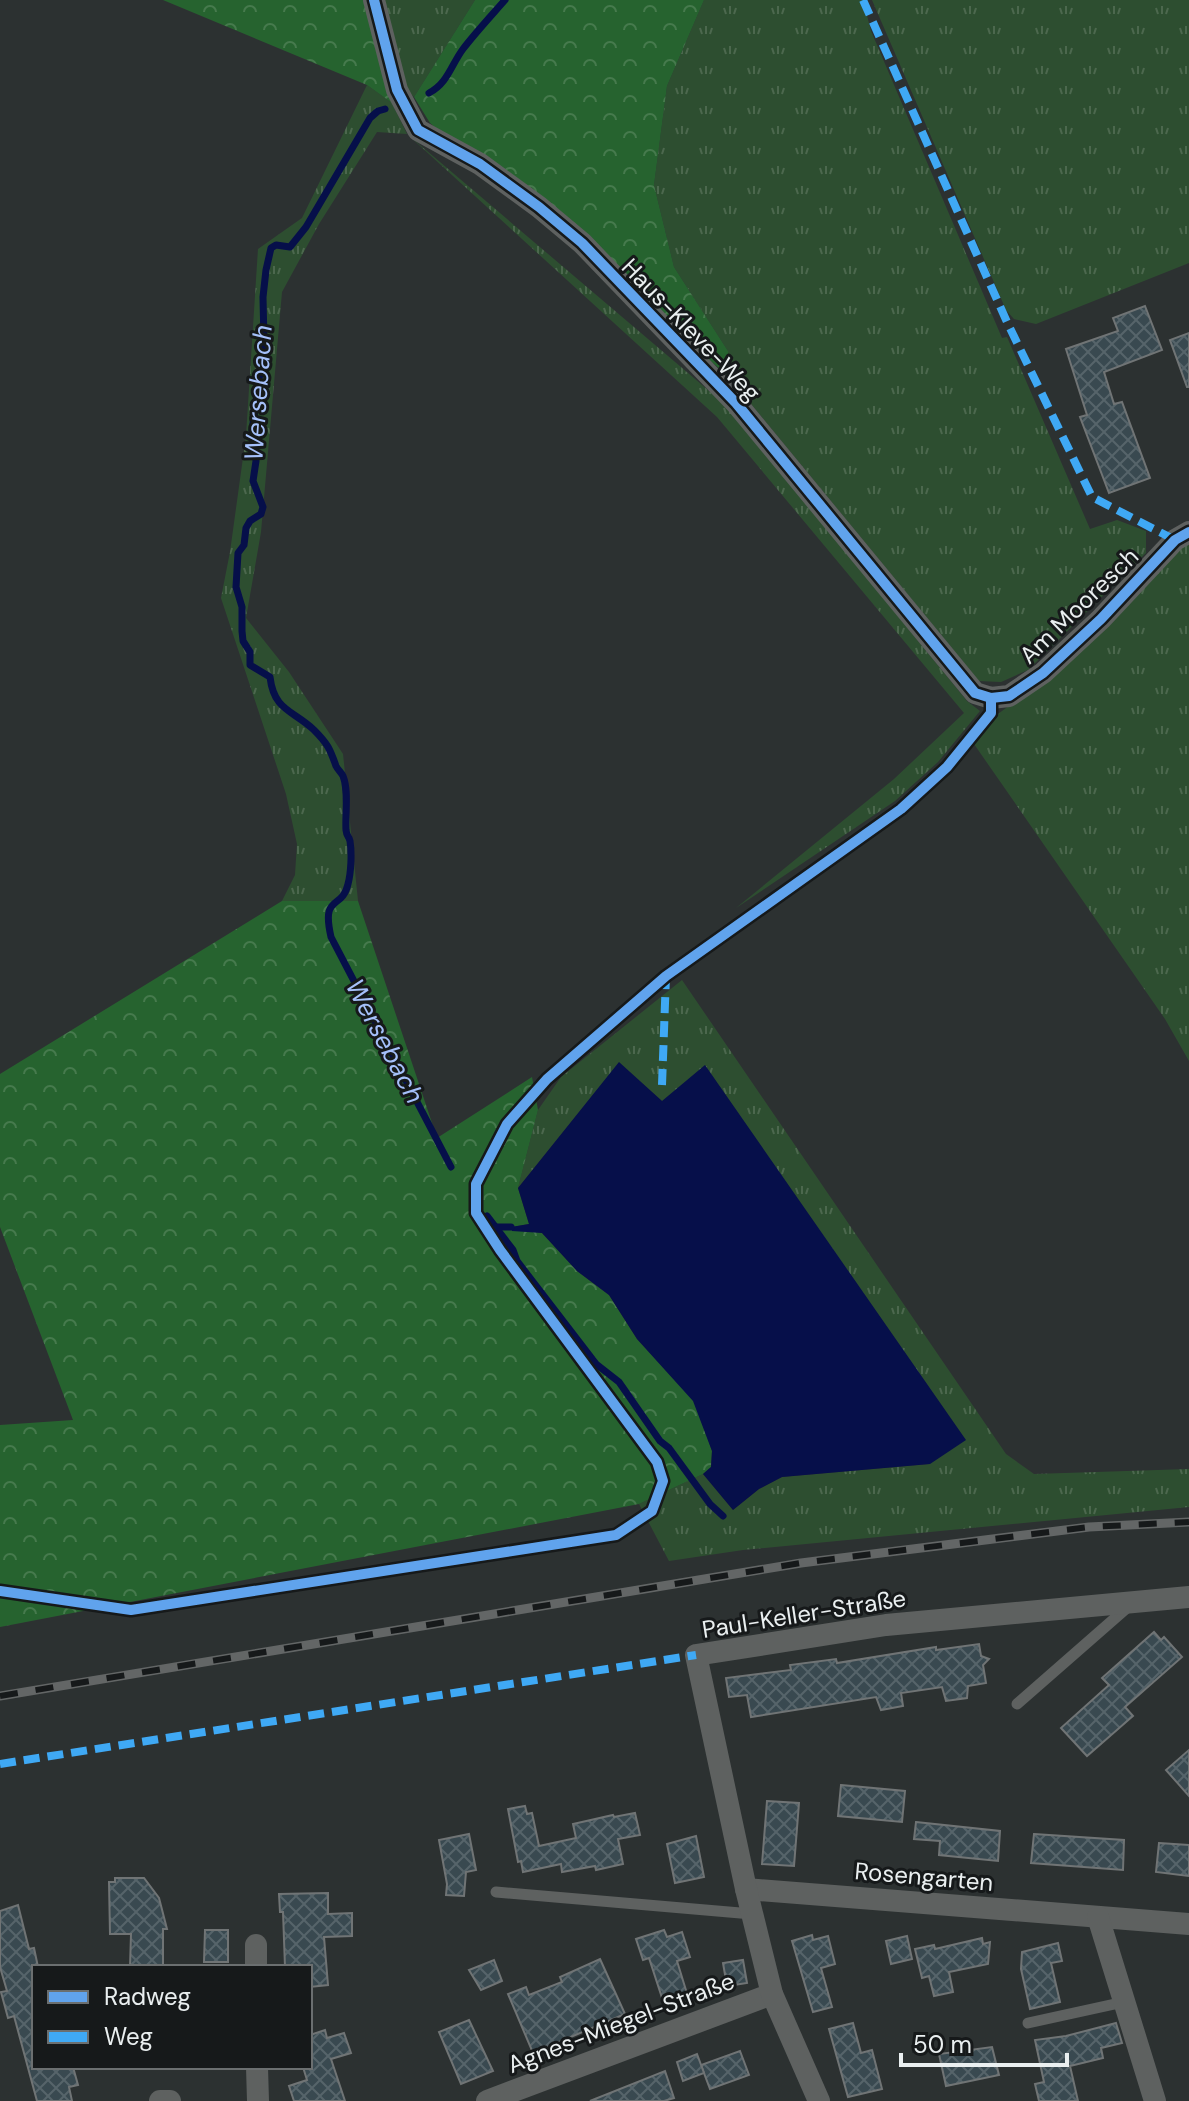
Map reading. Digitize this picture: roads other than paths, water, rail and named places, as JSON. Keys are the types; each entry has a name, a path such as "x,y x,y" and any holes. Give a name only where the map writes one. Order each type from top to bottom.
{"street":[{"name":"Haus-Kleve-Weg","path":"374,0 397,90 418,130 480,164 582,243 736,403 975,693 991,698"},
{"name":"Am Mooresch","path":"991,698 1009,696 1043,673 1101,619 1175,540 1189,532"},
{"name":"Paul-Keller-Straße","path":"819,2101 772,1994 746,1889 696,1655 886,1625 1189,1597"},
{"name":"Rosengarten","path":"746,1889 1189,1924"},
{"path":"1098,1917 1155,2101"},
{"name":"Agnes-Miegel-Straße","path":"487,2101 772,1994"},
{"path":"257,2069 258,2101"},
{"path":"160,2101 170,2101"}],"lane":[{"path":"1017,1704 1136,1600"},
{"path":"496,1892 753,1914"},
{"path":"1028,2023 1124,2002"}],"waterway":[{"name":"Wersebach","path":"429,93 445,79 463,49 505,0"},
{"name":"Wersebach","path":"385,109 370,118 306,227 290,247 276,245 271,248 263,297 264,343 252,431 256,461 253,481 263,507 261,514 246,528 244,545 238,553 236,587 242,607 243,641 250,652 250,665 270,677 280,703 322,739 343,776 346,830 351,846 350,869 345,892 330,908 331,937 451,1167"},
{"name":"Wersebach","path":"487,1216 513,1250 517,1261 596,1364 619,1382 660,1441 723,1516"},
{"path":"496,1227 511,1227"}],"railway":[{"path":"0,1696 801,1563 1089,1527 1189,1522"}]}
